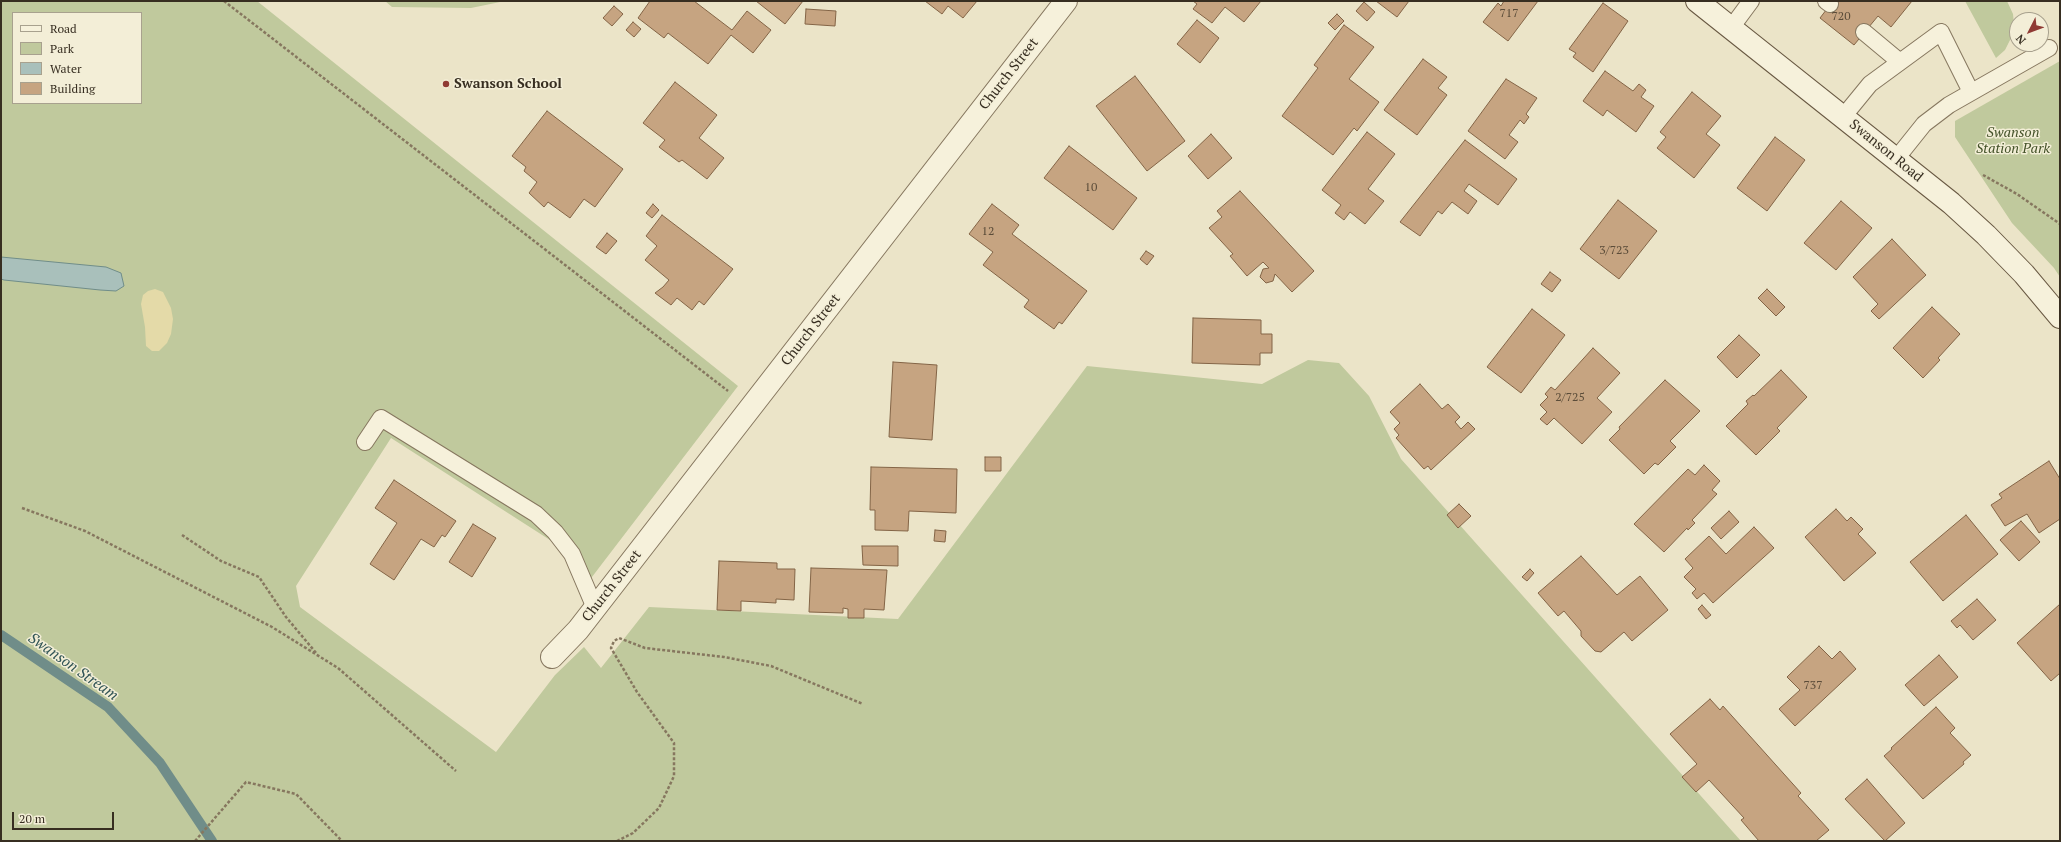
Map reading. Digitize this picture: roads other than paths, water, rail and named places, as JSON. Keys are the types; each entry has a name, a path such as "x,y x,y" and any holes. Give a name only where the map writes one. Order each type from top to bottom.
{"street":[{"name":"Church Street","path":"552,658 578,630 1066,1"},
{"name":"Swanson Road","path":"1697,1 1896,159 1986,235 2045,298 2060,317"}],"lane":[{"path":"1731,28 1750,1"},
{"path":"1864,32 1900,62"},
{"path":"1844,117 1870,84 1941,32 1971,92"},
{"path":"1896,159 1924,124 1949,105 2042,52"},
{"path":"365,442 381,418 536,514 555,532 572,554 595,608"}],"water":[{"path":"1,257 106,267 121,273 124,286 116,291 4,280 1,279"}],"waterway":[{"name":"Swanson Stream","path":"1,635 108,707 160,763 212,841"}],"place":[{"name":"Swanson School","path":"446,84"}],"park label":[{"name":"Swanson Station Park","path":"2013,142"}]}
